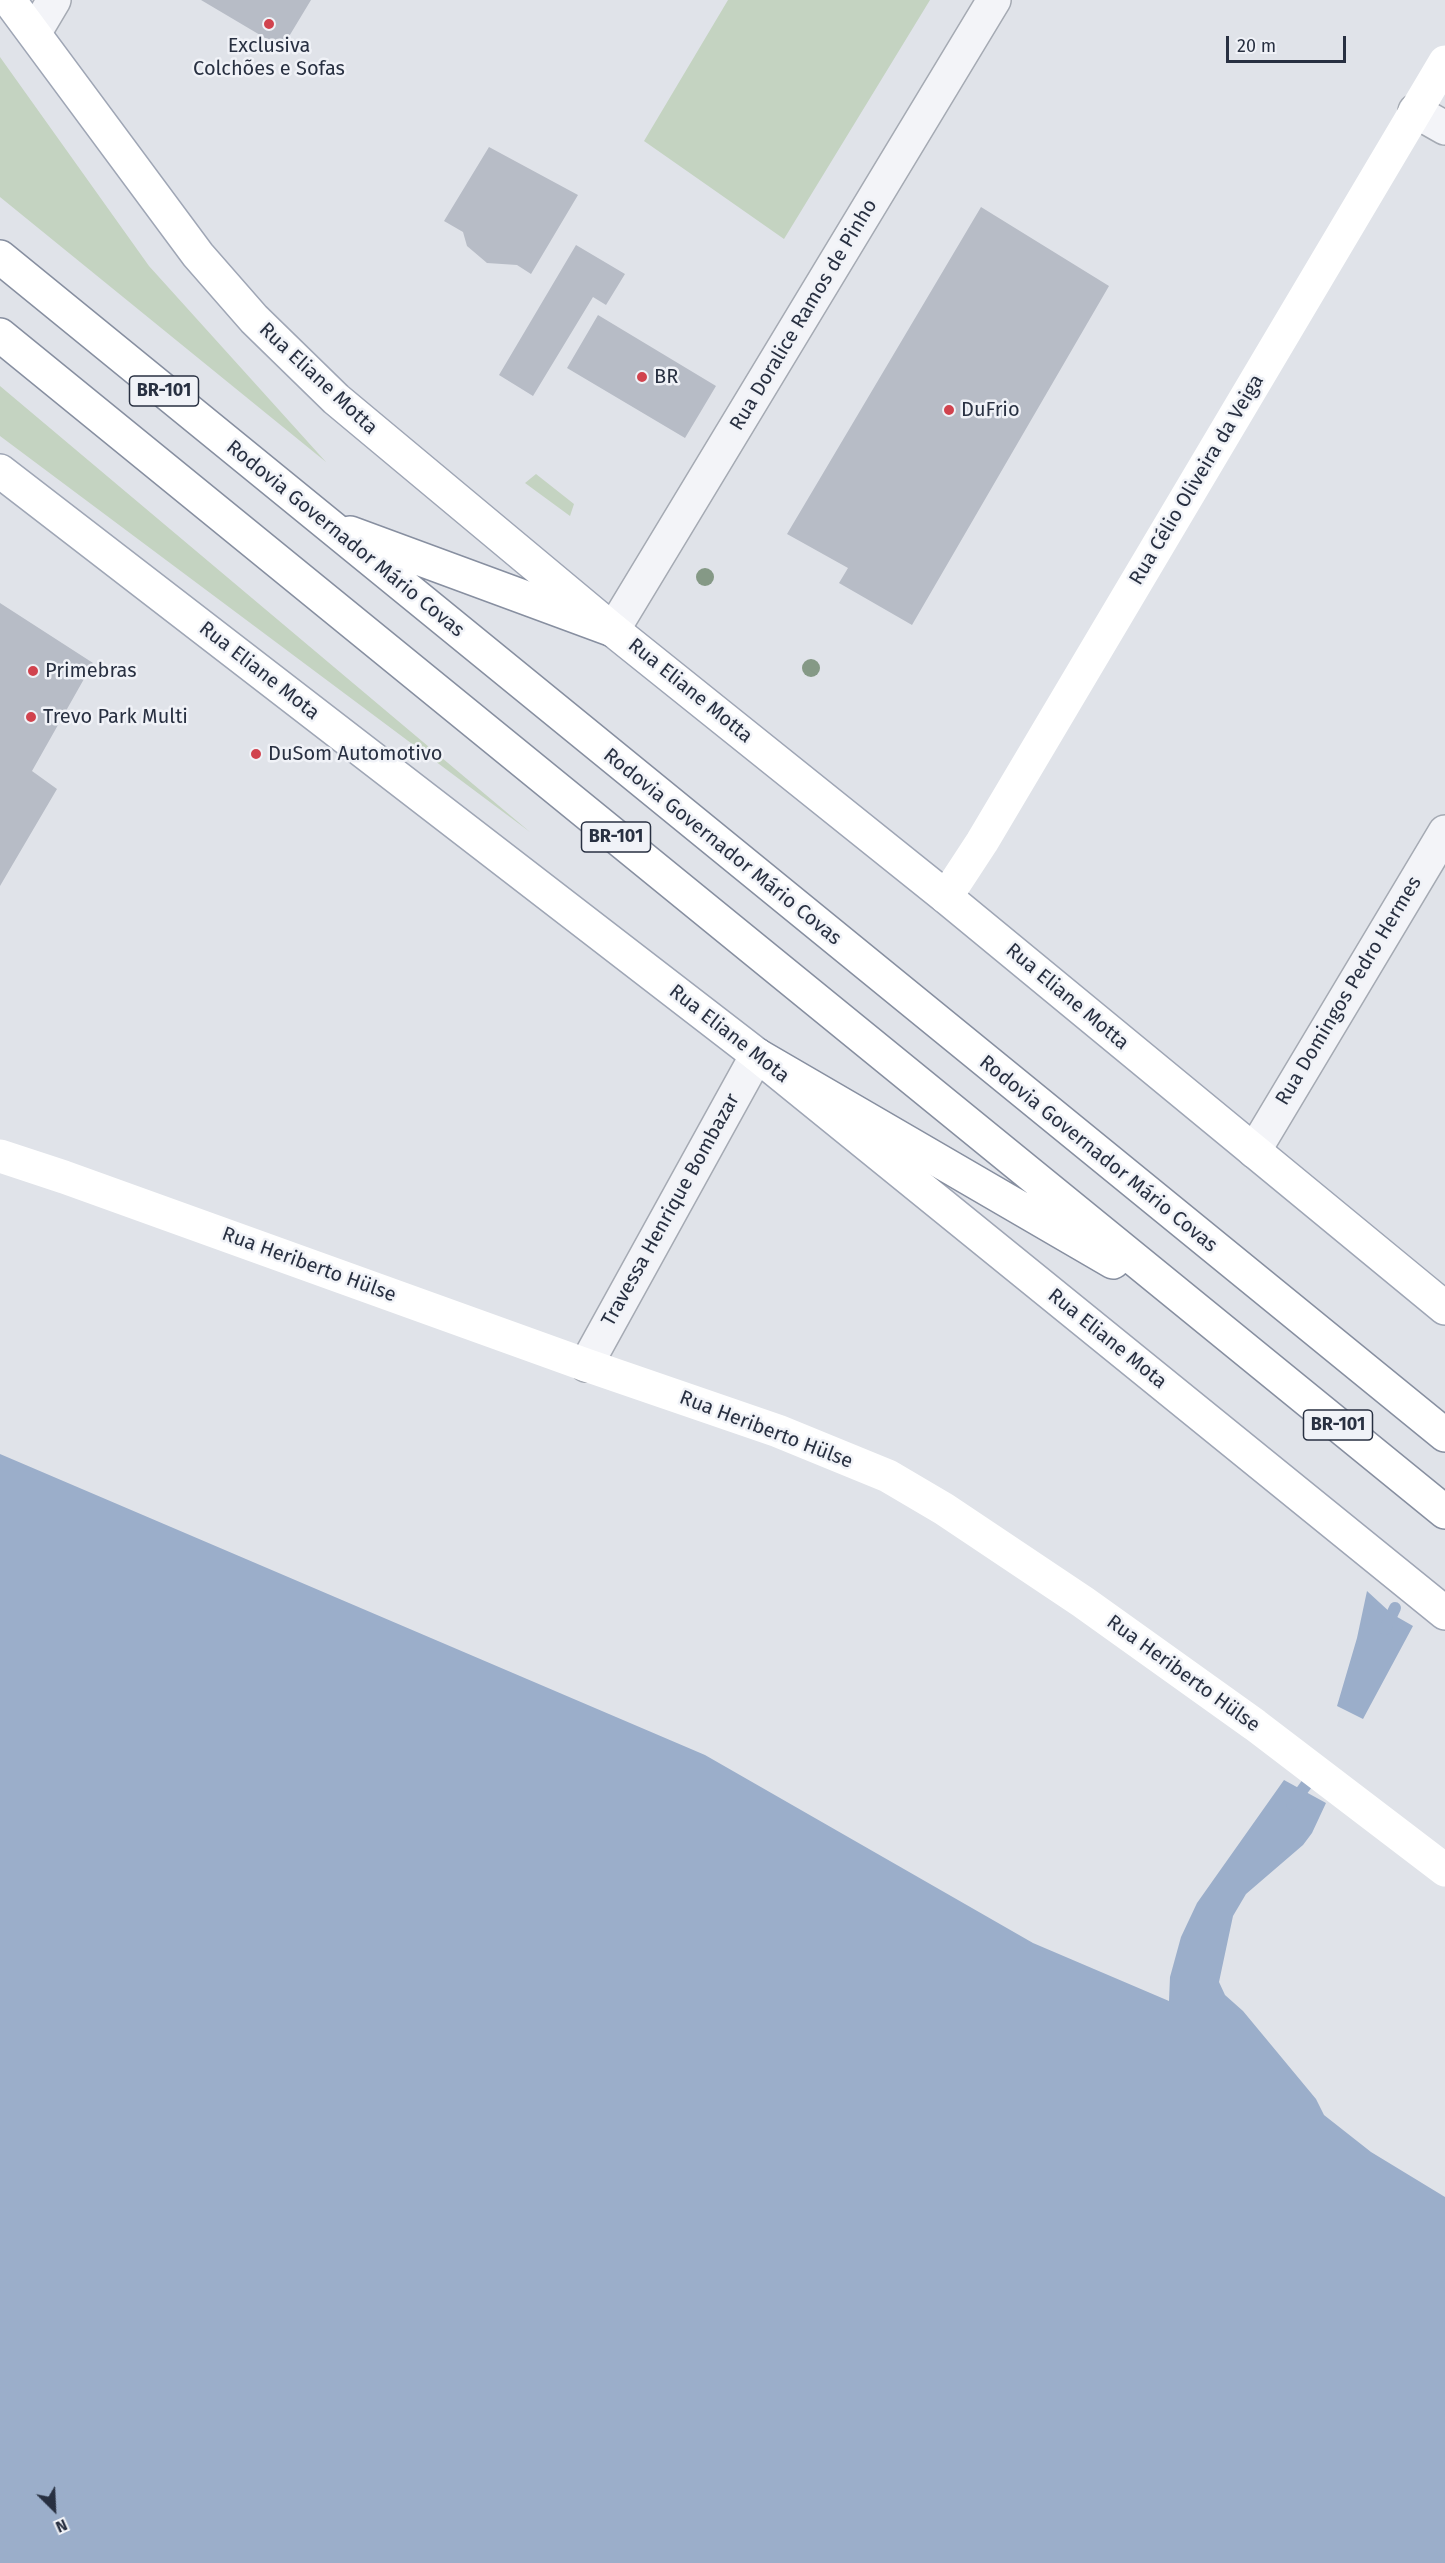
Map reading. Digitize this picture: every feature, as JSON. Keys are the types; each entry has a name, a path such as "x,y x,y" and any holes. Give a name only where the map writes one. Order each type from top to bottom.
{"main road":[{"name":"Rua Eliane Motta","path":"9,0 35,32 156,201 198,255 254,319 336,399 613,630 946,897 1445,1308"},
{"name":"Rua Célio Oliveira da Veiga","path":"946,897 982,842 1445,62"},
{"name":"Rodovia Governador Mário Covas","path":"0,257 1445,1435"},
{"name":"BR-101","path":"0,335 1445,1512"},
{"name":"Rua Eliane Mota","path":"0,471 756,1055 1445,1613"},
{"path":"327,525 613,630"},
{"path":"756,1055 1113,1262 1231,1338"},
{"name":"Rua Heriberto Hülse","path":"0,1156 778,1431 888,1476 944,1509 1083,1602 1255,1725 1445,1870"}],"street":[{"path":"35,32 54,0"},
{"name":"Rua Doralice Ramos de Pinho","path":"613,630 994,0"},
{"path":"1415,111 1445,128"},
{"name":"Rua Domingos Pedro Hermes","path":"1254,1151 1445,831"},
{"name":"Travessa Henrique Bombazar","path":"586,1365 756,1055"}],"green space":[{"path":"728,0 930,0 784,239 644,141"},
{"path":"0,57 149,266 326,462 0,197"},
{"path":"0,386 530,832 0,436"},
{"path":"536,474 574,504 570,516 525,483"}],"water":[{"path":"0,1454 705,1755 1033,1943 1169,2001 1170,1977 1181,1937 1197,1903 1284,1780 1326,1803 1312,1833 1303,1845 1246,1894 1233,1916 1219,1982 1225,1995 1243,2011 1316,2099 1324,2115 1371,2152 1445,2197 1445,2563 0,2563"},
{"path":"1367,1591 1392,1614 1413,1626 1363,1719 1337,1706 1357,1638"}],"building":[{"name":"Exclusiva Colchões e Sofas","path":"201,0 311,0 282,48"},
{"path":"489,147 578,195 531,274 517,265 487,263 467,246 463,232 444,221"},
{"name":"DuFrio","path":"981,207 1109,286 912,625 839,583 848,568 787,534"},
{"path":"576,245 625,274 606,305 593,297 533,396 499,375"},
{"name":"BR","path":"598,315 716,386 685,438 567,368"},
{"name":"Trevo Park Multi","path":"0,603 93,663 32,771 57,789 0,886"}],"waterway":[{"path":"1385,1629 1395,1608"},
{"path":"1292,1804 1309,1781"}],"place":[{"name":"Exclusiva Colchões e Sofas","path":"269,24"},
{"name":"BR","path":"642,377"},
{"name":"DuFrio","path":"949,410"},
{"name":"Primebras","path":"33,671"},
{"name":"Trevo Park Multi","path":"31,717"},
{"name":"DuSom Automotivo","path":"256,754"}]}
